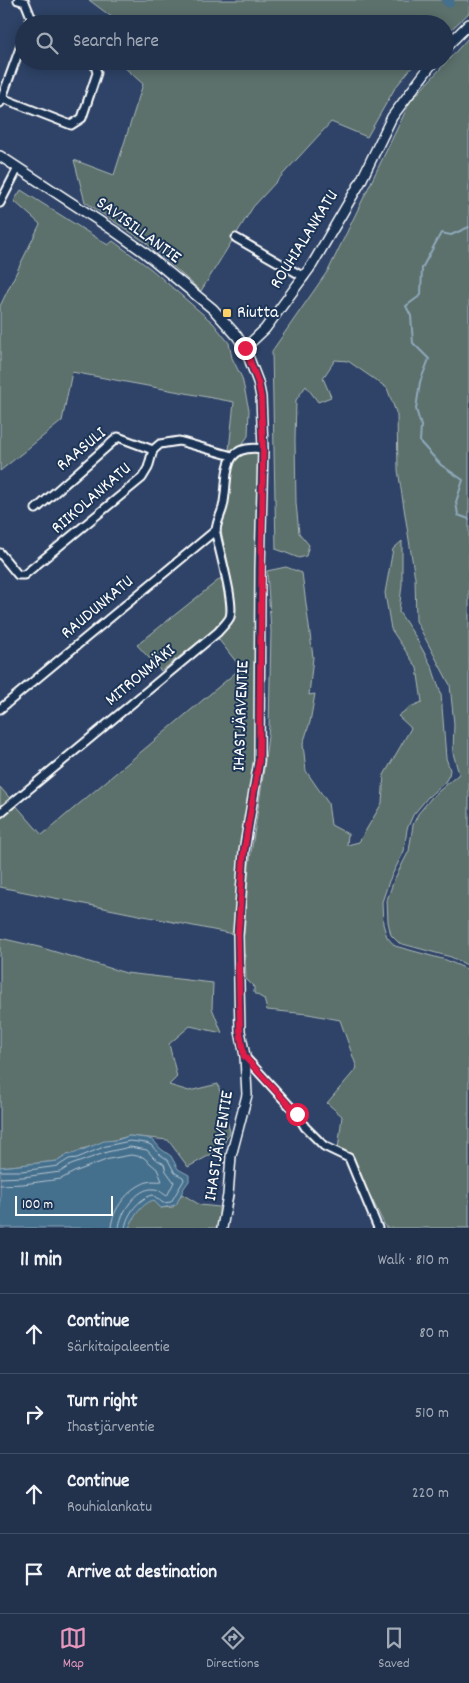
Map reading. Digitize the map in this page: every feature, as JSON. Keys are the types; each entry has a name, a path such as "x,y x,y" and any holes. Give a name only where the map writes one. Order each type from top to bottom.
{"street":[{"path":"18,0 25,2 29,15"},
{"path":"454,39 469,24"},
{"path":"15,62 1,100 71,125 82,118 97,73 96,70"},
{"name":"ROUHIALANKATU","path":"245,348 265,329 304,277 333,230 376,152 392,117 427,70"},
{"name":"SAVISILLANTIE","path":"0,156 114,230 144,252 213,309 245,348"},
{"path":"0,203 18,168"},
{"path":"236,238 304,277"},
{"path":"216,530 223,507 232,456 243,450 263,449 261,397 258,382 245,348"},
{"name":"RAASULI","path":"36,509 118,437 153,450"},
{"path":"153,450 160,444 179,441 232,456"},
{"name":"IHASTJÄRVENTIE","path":"222,1228 232,1156 247,1095 240,1031 238,935 244,851 259,761 263,449"},
{"name":"RIIKOLANKATU","path":"0,553 18,575 24,575 142,478 148,468 153,450"},
{"name":"RAUDUNKATU","path":"0,708 216,530"},
{"name":"MITRONMÄKI","path":"0,812 218,632 230,617 230,600 216,530"},
{"path":"244,1056 297,1114 305,1127 324,1146 349,1158 378,1228"}],"green space":[{"path":"89,0 469,0 469,13 454,27 454,15 109,15"},
{"path":"469,37 469,966 451,957 399,943 391,935 388,922 387,900 394,880 409,851 413,825 418,814 432,797 459,774 453,753 454,724 450,685 416,621 415,578 398,470 397,415 387,388 348,361 335,360 323,378 331,397 318,402 306,386 296,400 296,503 299,533 309,545 306,556 299,558 276,549 272,351 329,269 410,102 439,70 454,70 454,54"},
{"path":"128,70 410,70 395,88 367,137 331,122 253,207 201,291 145,242 85,202 74,160 114,175 143,84"},
{"path":"21,190 108,245 113,241 151,269 213,323 229,343 232,358 242,378 249,410 248,436 241,446 229,450 234,402 72,372 62,421 0,471 0,306 40,224 14,201"},
{"path":"263,449 259,761 244,851 238,935 0,887 0,787 42,835 241,668 212,631 161,671 137,645 230,571 221,531 232,456"},
{"path":"402,541 402,584 399,612 432,667 441,694 446,758 450,770 445,782 428,797 413,815 407,829 404,851 389,881 382,902 383,924 387,937 395,946 446,960 469,970 469,1228 386,1228 351,1156 338,1150 342,1116 327,1103 357,1068 340,1020 308,1014 267,1010 264,999 254,993 254,987 246,979 245,956 241,948 244,934 249,866 269,727 271,631 267,571 286,567 302,573 313,657 309,695 315,694 310,722 303,744 306,771 328,803 331,825 348,834 347,845 359,842 382,803 384,775 411,728 398,716 410,707 422,702 417,668 391,629 385,593 393,549"},
{"path":"0,938 39,947 126,973 213,983 212,1008 222,1033 190,1026 169,1044 177,1077 169,1085 189,1091 218,1084 230,1132 221,1149 188,1167 168,1140 129,1136 82,1149 58,1161 0,1167"},
{"path":"182,1194 200,1205 219,1207 219,1223 217,1228 129,1228 138,1211 149,1201 153,1199 161,1208 173,1207"}],"water":[{"path":"129,1136 147,1138 154,1141 171,1156 178,1169 189,1175 189,1181 176,1205 161,1208 153,1200 138,1211 129,1228 0,1228 0,1167 58,1161 67,1155 104,1141 117,1140"}],"waterway":[{"path":"469,227 451,235 441,233 422,268 421,295 406,306 411,316 413,343 429,359 420,382 416,409 421,426 420,442 441,465 463,480 456,502 458,515 469,519"}],"place":[{"name":"Riutta","path":"227,313"}],"route":[{"path":"245,348 258,382 261,397 263,495 260,569 259,761 244,851 238,935 240,1031 244,1056 297,1114"}]}
